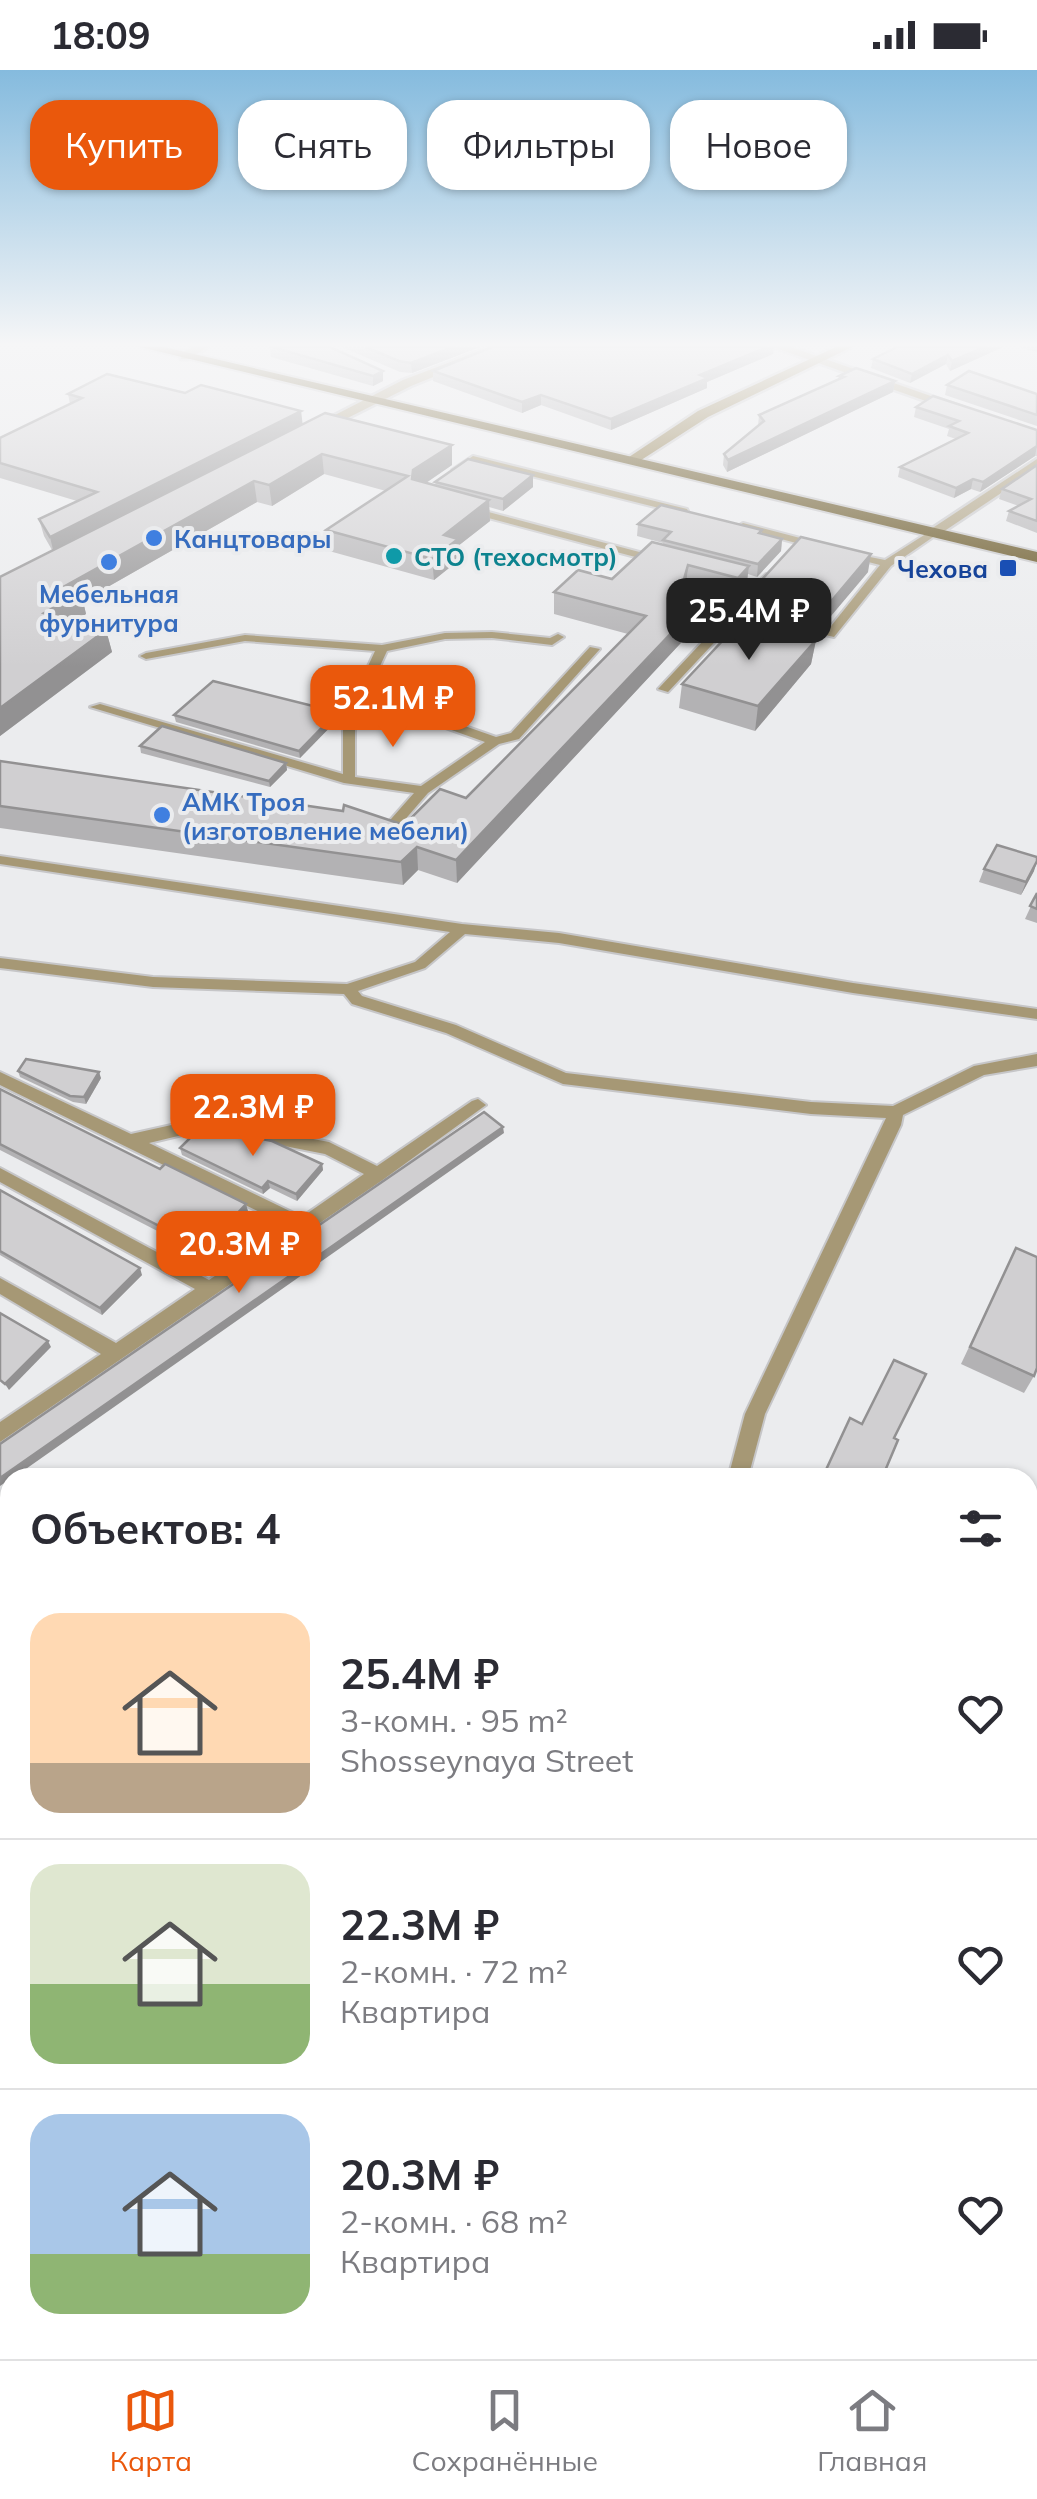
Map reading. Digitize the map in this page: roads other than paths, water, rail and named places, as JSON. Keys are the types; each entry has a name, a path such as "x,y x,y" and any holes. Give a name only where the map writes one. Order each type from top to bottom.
{"highway":[{"path":"600,454 1037,557"}],"main road":[{"path":"630,461 641,454"}],"street":[{"path":"932,533 1037,463"}],"lane":[{"path":"446,478 473,459 694,514"},
{"path":"456,506 672,563"},
{"path":"731,523 887,564"},
{"path":"738,611 830,634 887,564 932,533"},
{"path":"788,556 800,541"},
{"path":"664,689 774,571"},
{"path":"743,581 761,585"},
{"path":"146,656 244,638 382,648 445,636 492,635 552,642 558,637"},
{"path":"349,780 349,720 382,648"},
{"path":"391,827 423,790 496,741 515,736 594,648"},
{"path":"361,694 496,741"},
{"path":"96,707 349,780 423,790"},
{"path":"0,860 462,929 558,938 853,988 1037,1014"},
{"path":"0,963 153,982 348,989 420,965 462,929"},
{"path":"348,989 357,1000 451,1029 564,1078 811,1108 895,1112 980,1070 1037,1060"},
{"path":"0,1078 303,1225"},
{"path":"4,1425 478,1105"},
{"path":"741,1468 755,1414 893,1125 895,1112"},
{"path":"130,1141 203,1124 329,1148 378,1174"},
{"path":"0,1174 210,1289"},
{"path":"0,1285 116,1353"}],"place":[{"name":"Канцтовары","path":"154,538"},
{"name":"СТО (техосмотр)","path":"394,556"},
{"name":"Мебельная фурнитура","path":"109,562"},
{"name":"Чехова","path":"1008,568"},
{"name":"АМК Троя (изготовление мебели)","path":"162,815"}]}
